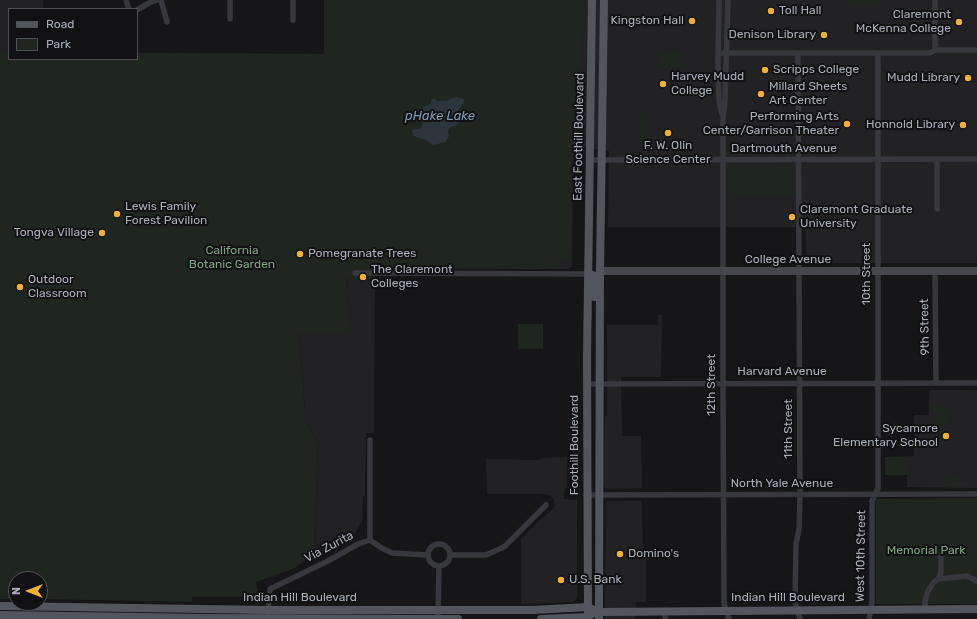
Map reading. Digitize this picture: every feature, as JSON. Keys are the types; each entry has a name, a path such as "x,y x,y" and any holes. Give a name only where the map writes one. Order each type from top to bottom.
{"main road":[{"name":"East Foothill Boulevard","path":"588,274 592,0"},
{"name":"East Foothill Boulevard","path":"600,272 604,0"},
{"path":"589,236 592,246 593,265 600,272"},
{"name":"Foothill Boulevard","path":"599,615 600,272"},
{"path":"588,274 593,275 594,298 600,306"},
{"name":"Foothill Boulevard","path":"588,274 588,618"},
{"name":"Indian Hill Boulevard","path":"0,606 269,610 533,610 588,607 599,615"},
{"name":"Indian Hill Boulevard","path":"541,619 588,618 599,615 665,615 727,610 977,609"},
{"name":"Indian Hill Boulevard","path":"0,615 458,619"}],"street":[{"path":"138,9 157,0"},
{"path":"161,0 167,22"},
{"path":"230,0 230,19"},
{"path":"293,0 293,20"},
{"path":"719,0 719,101 723,118"},
{"path":"723,118 725,101 728,0"},
{"path":"935,0 935,50"},
{"path":"718,53 930,53 935,50 977,50"},
{"path":"798,53 798,160"},
{"name":"10th Street","path":"876,494 878,488 878,53"},
{"name":"12th Street","path":"723,118 724,603 730,619"},
{"name":"Dartmouth Avenue","path":"590,160 977,159"},
{"name":"11th Street","path":"798,160 800,495 799,529 796,544 795,602 800,619"},
{"path":"937,160 937,209"},
{"name":"9th Street","path":"935,271 936,383"},
{"name":"College Avenue","path":"600,272 977,271"},
{"path":"355,273 588,274"},
{"name":"Harvard Avenue","path":"587,384 977,383"},
{"path":"370,440 370,540"},
{"name":"West 10th Street","path":"869,619 872,603 872,501 876,494"},
{"name":"North Yale Avenue","path":"587,495 977,494"},
{"path":"450,555 486,555 504,547 546,505"},
{"name":"Via Zurita","path":"266,618 269,610 270,590 358,544 370,540 392,553 428,555"},
{"path":"439,544 447,547 450,555 447,563 439,566 431,563 428,555 431,547 439,544"},
{"path":"925,609 925,601 928,591 941,573 941,551"},
{"path":"438,619 439,566"},
{"path":"938,579 967,576 977,581"},
{"path":"366,610 366,619"}],"shaded area":[{"name":"The Claremont Colleges","path":"0,0 43,0 43,8 8,8 8,60 138,60 138,53 324,54 324,0 977,0 977,263 806,263 805,227 608,227 609,151 583,147 573,160 572,266 569,269 375,269 374,433 366,433 365,496 363,497 362,521 352,538 334,550 314,553 318,442 306,424 299,333 349,333 346,278 0,207"},
{"path":"658,315 662,315 661,377 621,377 622,436 641,436 642,488 606,489 603,486 605,417 607,416 607,325 658,325"},
{"name":"Sycamore Elementary School","path":"929,390 977,390 977,488 907,487 907,475 885,475 885,457 914,456 914,415 929,415"},
{"path":"567,457 567,487 564,490 564,499 578,500 577,598 573,602 521,604 521,539 553,509 555,505 554,500 551,496 545,494 487,494 486,459 539,460 543,458"},
{"path":"607,501 642,501 643,553 646,553 646,602 636,602 635,619 605,619"}],"green space":[{"name":"California Botanic Garden","path":"324,0 583,0 580,149 577,154 572,157 571,260 556,260 556,267 367,268 355,270 355,276 346,278 350,333 299,333 306,424 318,442 314,553 295,568 256,582 258,593 262,593 261,597 192,597 192,602 48,599 48,571 8,571 8,599 0,599 0,53 8,53 8,60 138,60 138,53 324,54"},
{"path":"851,0 881,0 881,6 848,6"},
{"path":"659,51 680,52 680,67 658,67"},
{"path":"638,115 646,115 646,142 638,142"},
{"path":"730,167 792,167 792,195 730,195"},
{"path":"518,324 543,324 543,349 518,349"},
{"path":"934,406 948,406 947,414 934,414"},
{"path":"934,416 948,416 947,425 934,425"},
{"path":"885,457 908,457 908,475 885,475"},
{"path":"950,476 961,476 961,488 939,487"},
{"name":"Memorial Park","path":"977,498 977,604 876,604 876,499"}],"water":[{"name":"pHake Lake","path":"456,97 464,99 464,102 459,110 461,120 457,125 448,130 449,136 446,142 433,145 426,140 414,136 412,132 413,130 421,128 425,116 423,109 431,103 431,100 434,98 437,101 446,101"}],"place":[{"name":"Toll Hall","path":"771,11"},
{"name":"Kingston Hall","path":"692,21"},
{"name":"Claremont McKenna College","path":"959,22"},
{"name":"Denison Library","path":"824,35"},
{"name":"Scripps College","path":"765,70"},
{"name":"Mudd Library","path":"968,78"},
{"name":"Harvey Mudd College","path":"663,84"},
{"name":"Millard Sheets Art Center","path":"761,94"},
{"name":"Performing Arts Center/Garrison Theater","path":"847,124"},
{"name":"Honnold Library","path":"963,125"},
{"name":"F. W. Olin Science Center","path":"668,133"},
{"name":"Lewis Family Forest Pavilion","path":"117,214"},
{"name":"Claremont Graduate University","path":"792,217"},
{"name":"Tongva Village","path":"102,233"},
{"name":"Pomegranate Trees","path":"300,254"},
{"name":"The Claremont Colleges","path":"363,277"},
{"name":"Outdoor Classroom","path":"20,287"},
{"name":"Sycamore Elementary School","path":"946,436"},
{"name":"Domino's","path":"620,554"},
{"name":"U.S. Bank","path":"561,580"}]}
